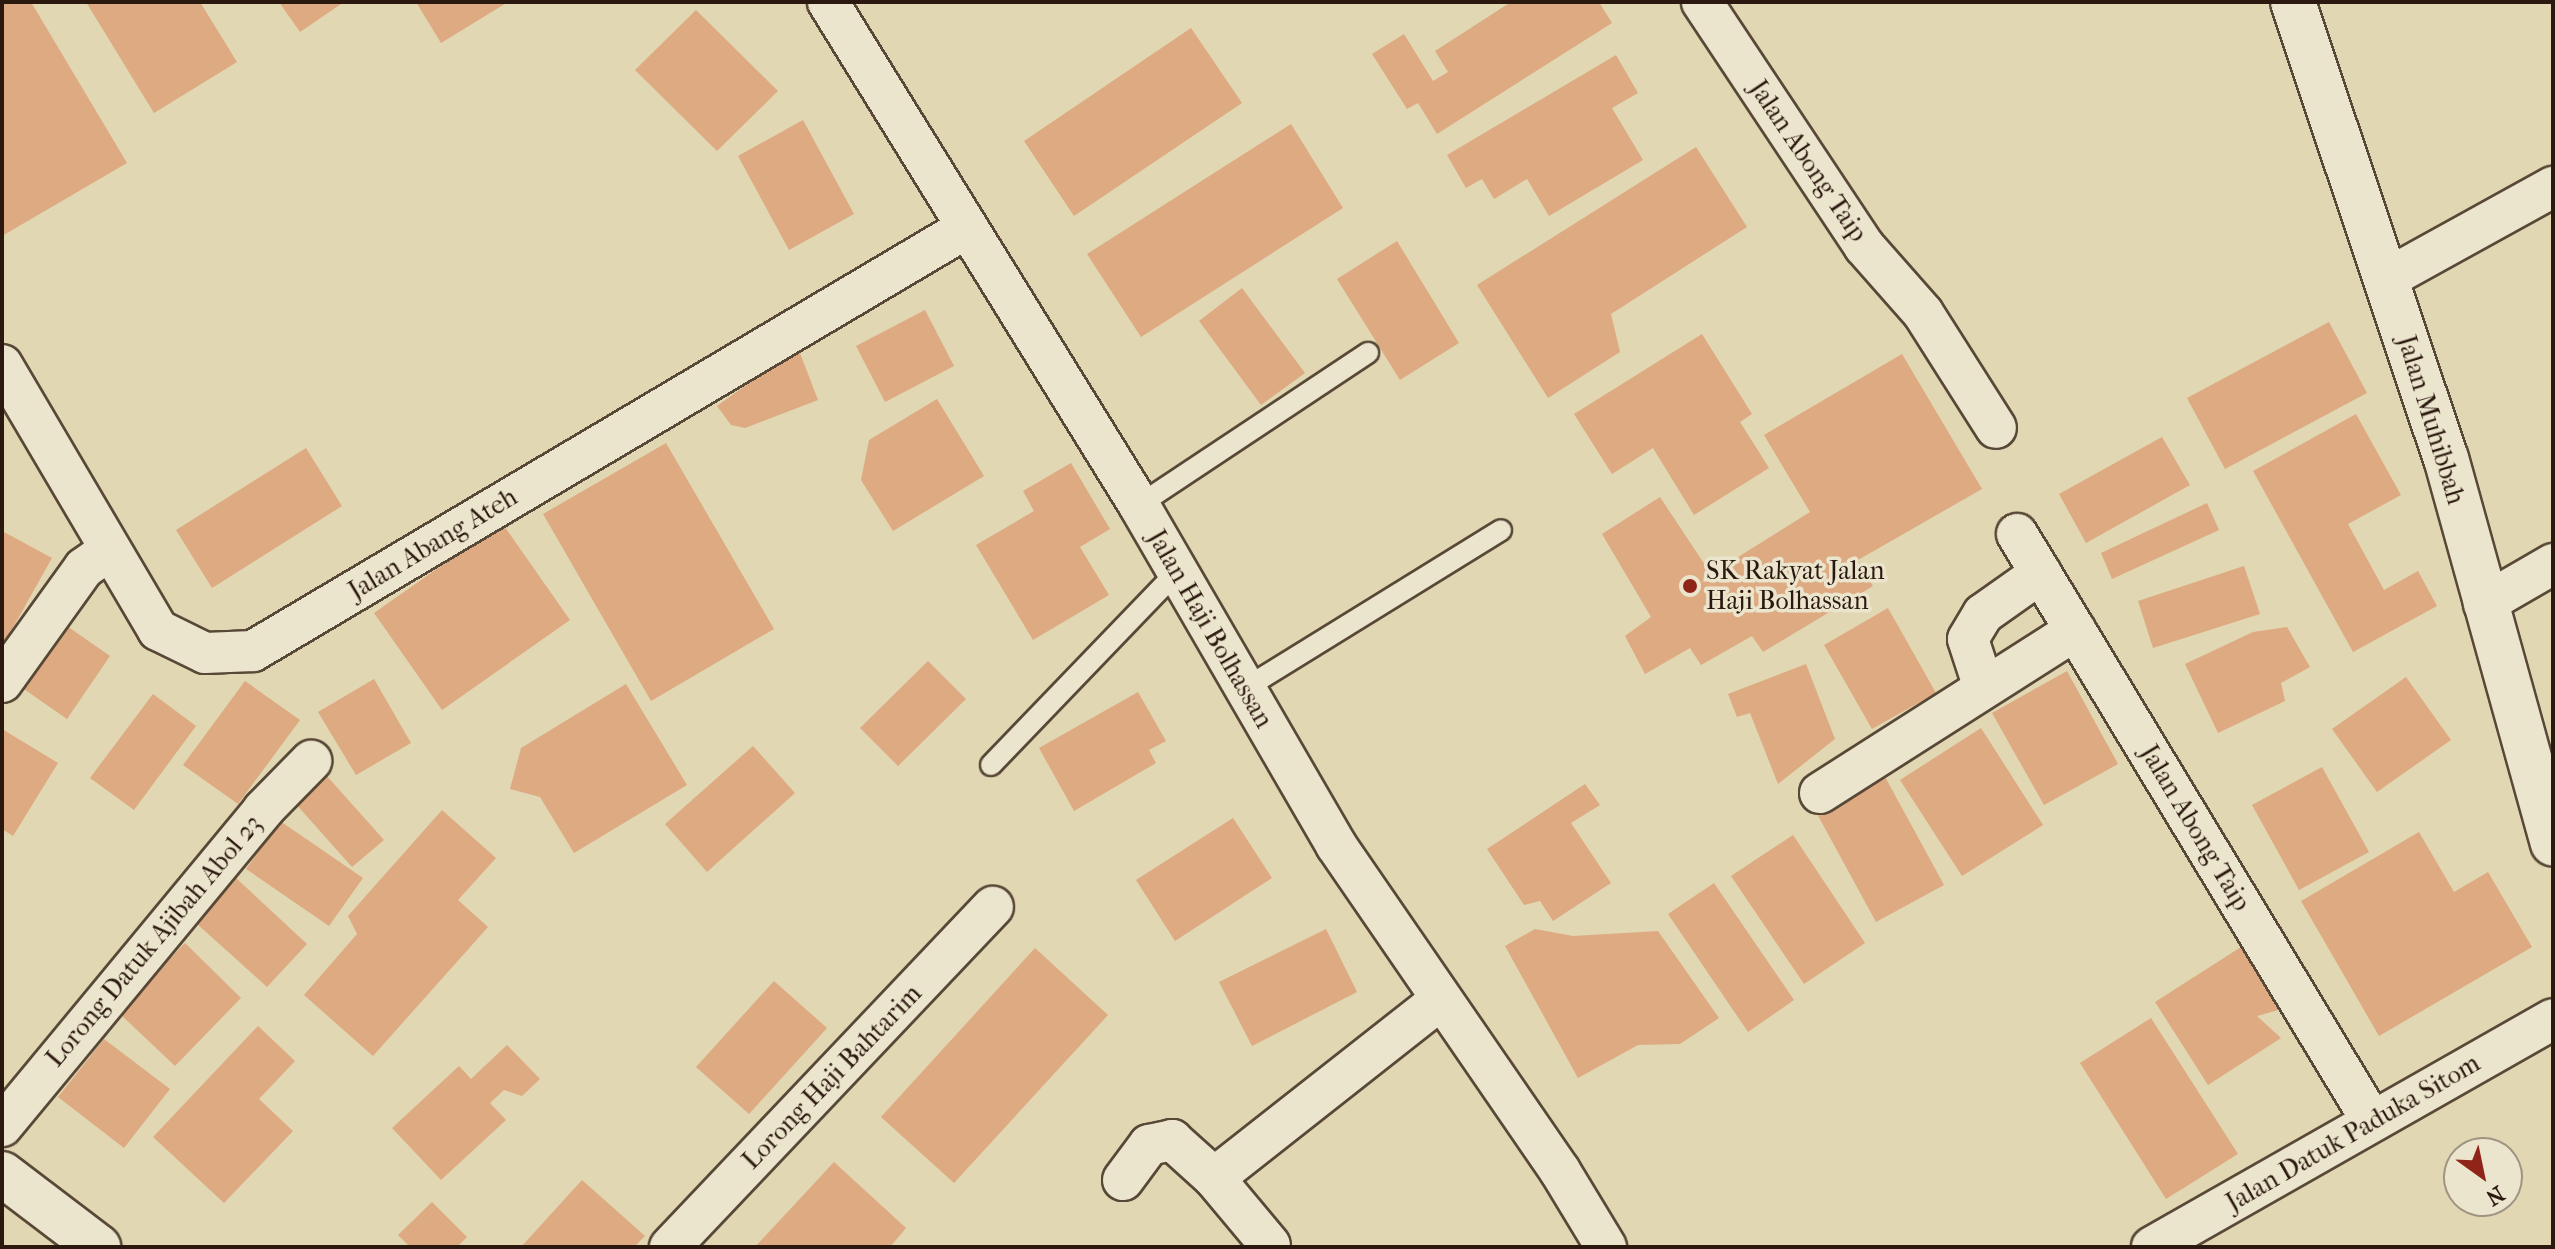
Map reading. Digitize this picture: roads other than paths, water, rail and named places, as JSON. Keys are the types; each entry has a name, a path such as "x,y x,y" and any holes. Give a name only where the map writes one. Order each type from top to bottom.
{"main road":[{"name":"Jalan Muhibbah","path":"2293,2 2446,458 2484,604 2553,843"},
{"path":"2,1174 98,1247"}],"street":[{"name":"Jalan Haji Bolhassan","path":"828,2 965,229 1139,505 1336,845 1439,1001 1560,1171 1606,1247"},
{"name":"Jalan Abong Taip","path":"1702,2 1864,246 1923,313 1996,428"},
{"path":"2386,279 2553,187"},
{"name":"Jalan Abang Ateh","path":"2,365 158,630 205,653 253,651 965,229"},
{"name":"Jalan Abong Taip","path":"2017,534 2372,1121"},
{"path":"2,682 84,568 110,550"},
{"path":"2484,604 2553,564"},
{"path":"1983,685 1968,639 1983,614 2041,573"},
{"path":"1820,793 1983,685 2076,630"},
{"name":"Lorong Datuk Ajibah Abol 23","path":"2,1126 263,810 311,761"},
{"name":"Lorong Haji Bahtarim","path":"670,1247 993,907"},
{"path":"1214,1178 1439,1001"},
{"name":"Jalan Datuk Paduka Sitom","path":"2152,1247 2553,1019"},
{"path":"1123,1180 1149,1145 1166,1139 1181,1144 1270,1245"}],"lane":[{"path":"1139,505 1368,353"},
{"path":"1244,689 1501,530"},
{"path":"991,765 1177,572"}],"place":[{"name":"SK Rakyat Jalan Haji Bolhassan","path":"1690,586"}]}
